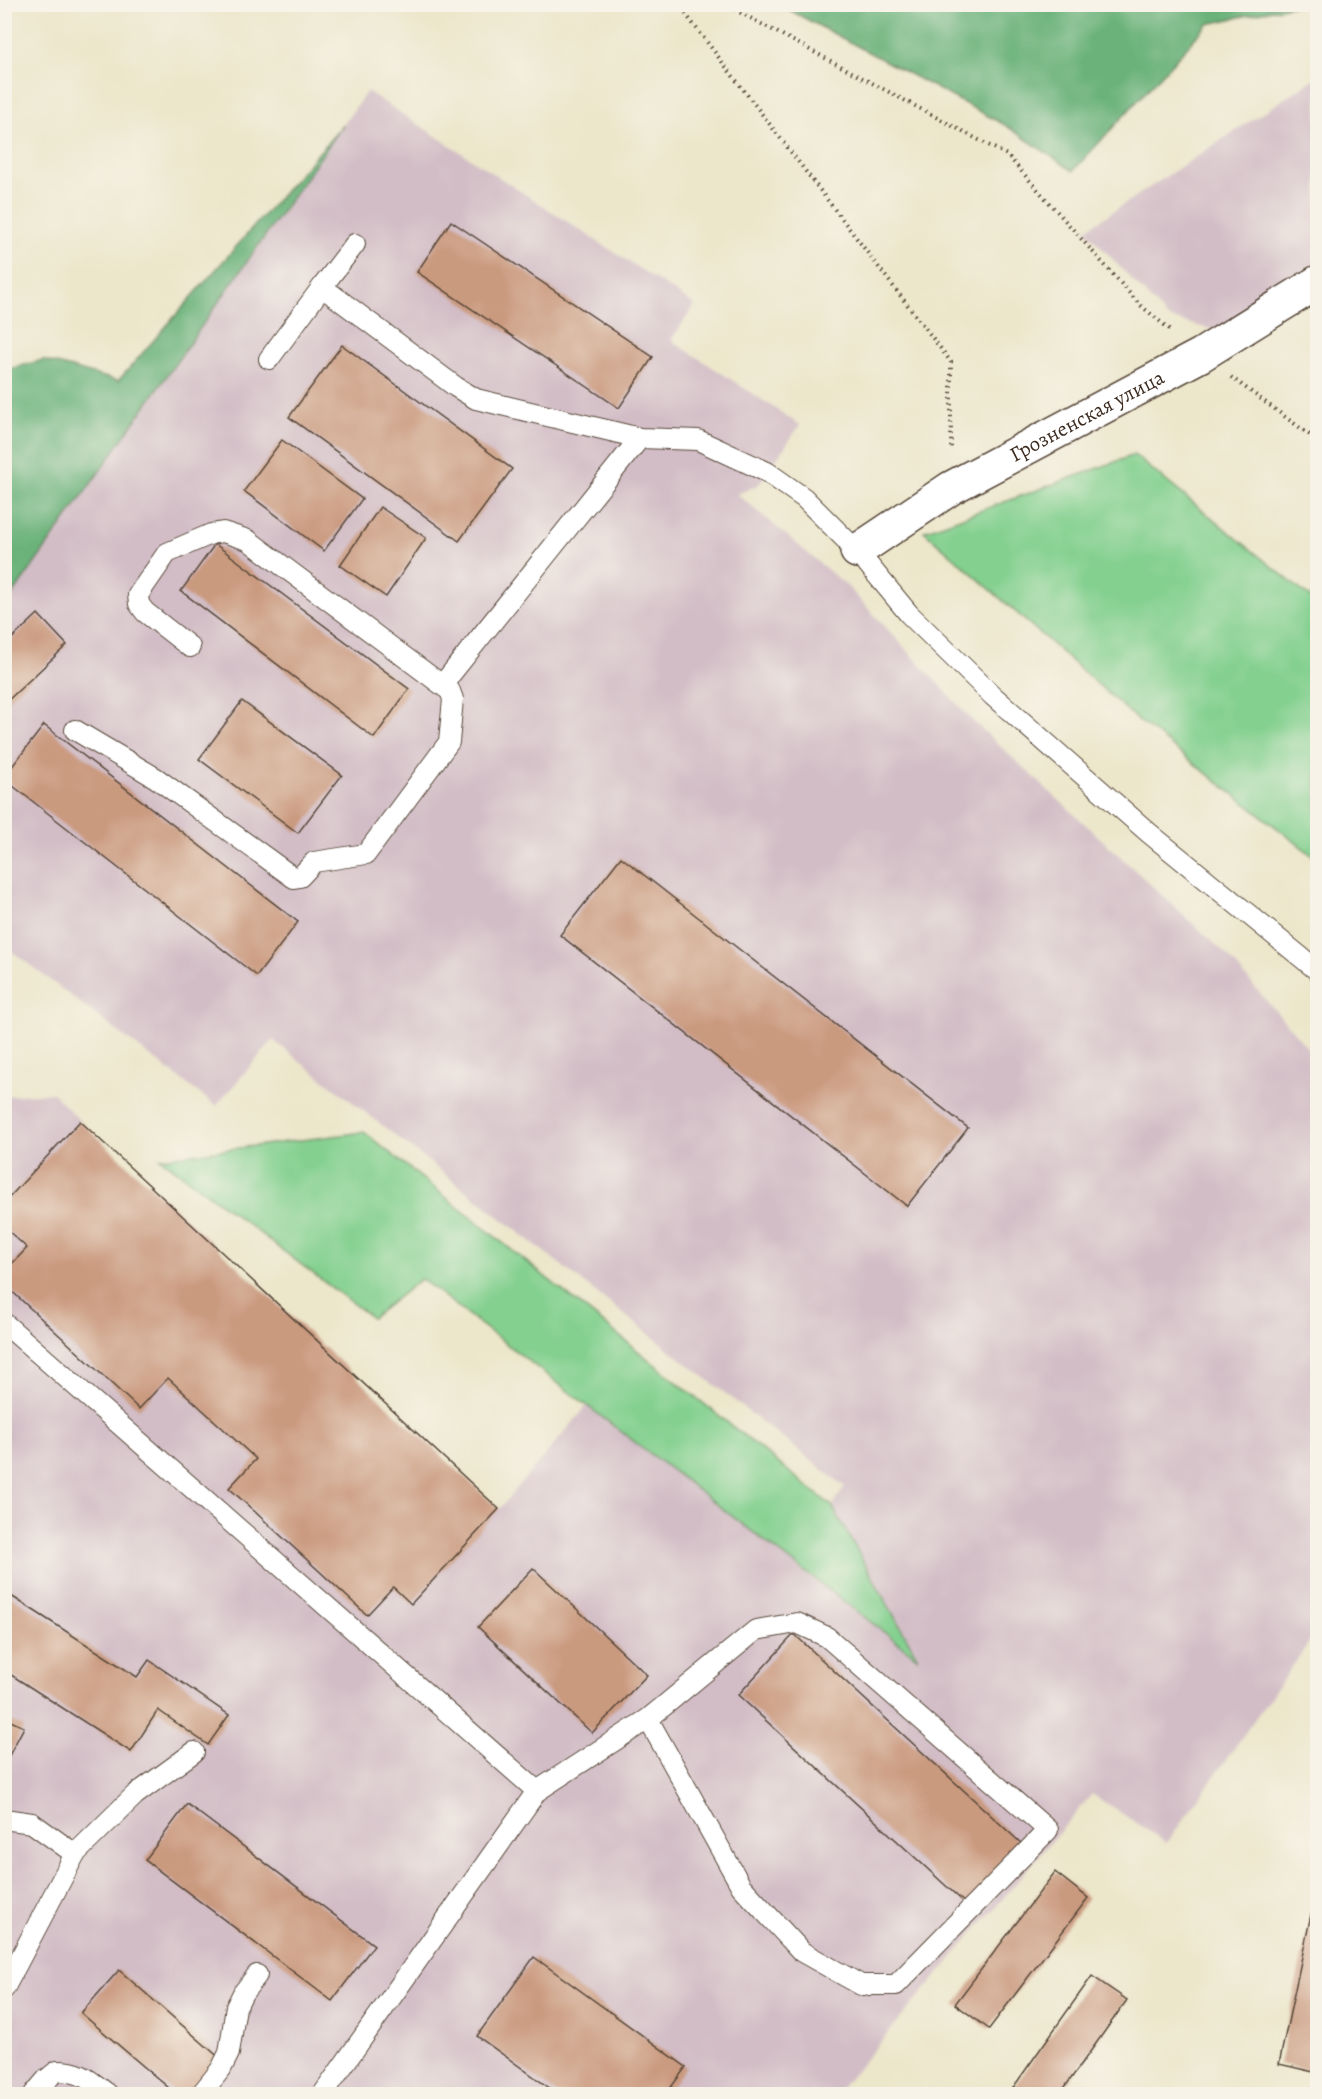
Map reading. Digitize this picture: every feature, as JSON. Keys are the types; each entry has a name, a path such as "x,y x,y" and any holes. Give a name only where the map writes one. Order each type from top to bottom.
{"street":[{"name":"Грозненская улица","path":"857,551 951,488 1202,356 1317,282"}],"lane":[{"path":"269,359 355,244"},
{"path":"322,287 456,387 476,399 640,438 698,440 767,472 804,498 857,551 909,614 993,696 1149,833 1317,971"},
{"path":"442,685 640,438"},
{"path":"75,730 156,778 294,878 300,877 314,862 366,854 449,742 453,699 450,691 248,540 223,532 211,534 167,553 138,595 139,604 145,612 190,647"},
{"path":"4,1323 537,1791"},
{"path":"323,2094 537,1791 648,1719 756,1630 797,1623 827,1637 1048,1830 896,1985 861,1985 802,1952 741,1886 648,1719"},
{"path":"4,1989 75,1854 135,1795 194,1752"},
{"path":"4,1819 32,1823 75,1854"},
{"path":"201,2094 221,2069 229,2053 236,2007 243,1993 257,1975"},
{"path":"34,2094 57,2071 73,2071 108,2094"}],"path":[{"path":"678,4 951,362 951,488"},
{"path":"724,4 1008,155 1140,305 1202,356 1317,441"}],"shaded area":[{"path":"1317,77 1317,263 1217,331 1168,318 1085,230"},
{"path":"367,91 695,305 671,340 800,425 758,485 737,494 847,586 975,723 1227,955 1317,1059 1317,1631 1167,1843 1092,1794 836,2094 5,2093 5,1096 53,1093 80,1121 499,1509 587,1406 917,1656 832,1506 845,1487 273,1040 216,1106 5,946 5,606"}],"green space":[{"path":"780,5 1295,5 1208,24 1073,171 1005,125"},
{"path":"343,125 5,606 5,370 43,360 118,381"},
{"path":"1134,455 1317,603 1317,859 1138,720 924,531"},
{"path":"364,1132 832,1506 918,1658 421,1279 372,1318 160,1158"}],"building":[{"path":"451,221 653,357 619,408 417,272"},
{"path":"342,345 512,469 459,541 289,417"},
{"path":"282,440 362,499 324,551 244,491"},
{"path":"380,507 426,538 386,597 340,565"},
{"path":"215,544 409,689 374,738 181,591"},
{"path":"38,614 67,645 4,704 4,646"},
{"path":"242,701 342,775 298,833 199,759"},
{"path":"44,725 298,922 257,976 4,779"},
{"path":"621,857 968,1128 907,1206 560,935"},
{"path":"80,1121 499,1509 411,1604 393,1587 367,1615 229,1488 256,1459 168,1378 139,1409 4,1284 4,1272 27,1248 4,1227 4,1203"},
{"path":"533,1568 647,1675 592,1733 478,1627"},
{"path":"5,1592 137,1677 149,1660 229,1715 208,1745 158,1710 131,1752 5,1671"},
{"path":"794,1634 1023,1845 968,1906 738,1695"},
{"path":"4,1718 24,1727 4,1765"},
{"path":"187,1804 374,1945 332,2001 145,1860"},
{"path":"1055,1872 1088,1898 989,2029 955,2004"},
{"path":"1312,1910 1318,1911 1318,2073 1279,2064"},
{"path":"534,1957 686,2067 666,2094 558,2094 477,2036"},
{"path":"119,1970 222,2060 192,2094 176,2094 81,2013"},
{"path":"1092,1976 1127,2000 1060,2094 1013,2094 1010,2092"}]}
